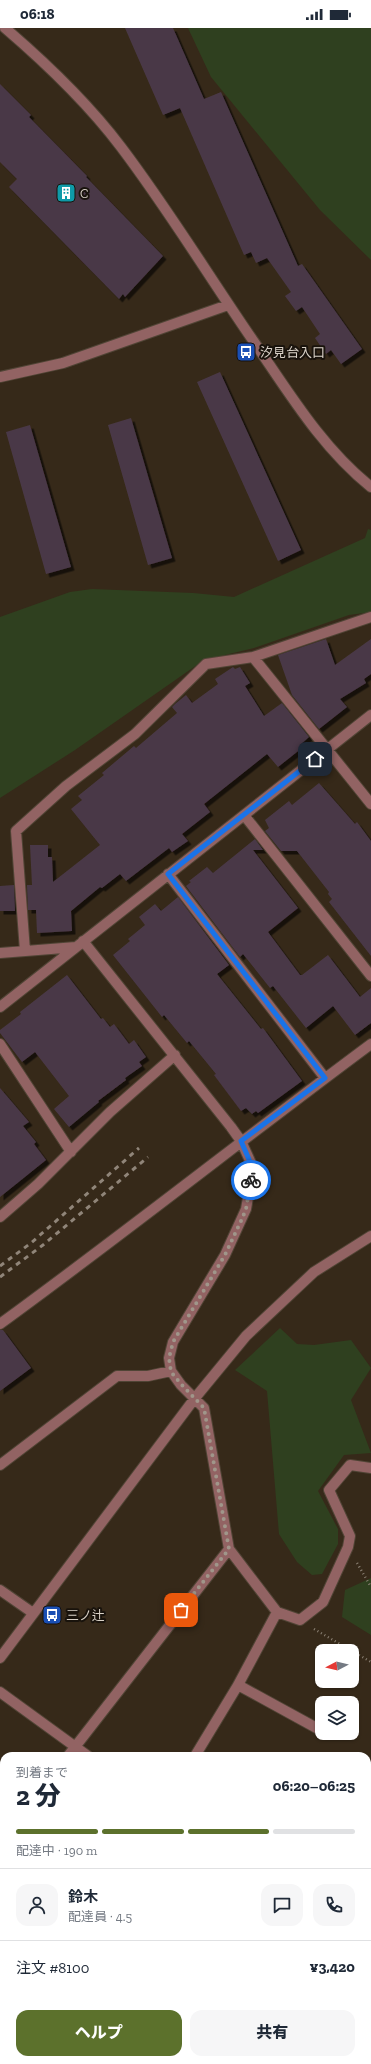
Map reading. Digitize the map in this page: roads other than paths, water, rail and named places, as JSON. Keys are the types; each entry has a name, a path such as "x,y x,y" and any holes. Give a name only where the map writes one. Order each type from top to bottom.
{"street":[{"path":"5,28 43,60 84,103 120,146 165,209 228,305 321,438 341,460 371,487"},
{"path":"0,378 63,363 228,305"},
{"path":"25,951 16,831 66,786 135,734 206,664 253,657 371,616"},
{"path":"253,657 371,804"},
{"path":"0,1007 371,716"},
{"path":"244,815 371,976"},
{"path":"168,874 325,1078"},
{"path":"0,953 79,944"},
{"path":"79,944 175,1055 241,1141 251,1164 251,1180 246,1209 225,1255 173,1342 169,1358 171,1372 204,1408 229,1549 277,1612 300,1620 324,1602 348,1547 350,1536 329,1490 350,1465 371,1468"},
{"path":"0,1044 71,1152"},
{"path":"0,1324 104,1248 241,1141 371,1044"},
{"path":"0,1217 38,1184 110,1112 175,1055"},
{"path":"0,1658 195,1398 246,1336 314,1272 371,1236"},
{"path":"0,1465 117,1376 148,1376 171,1372"},
{"path":"71,1752 229,1549"},
{"path":"0,1590 33,1613"},
{"path":"197,1752 238,1685 277,1612"},
{"path":"238,1685 315,1727"},
{"path":"0,1692 83,1752"}],"railway":[{"path":"0,1266 31,1243 139,1148"},
{"path":"0,1277 43,1245 148,1157"}],"place":[{"name":"C","path":"66,193"},
{"name":"汐見台入口","path":"246,352"},
{"name":"三ノ辻","path":"52,1615"}]}
